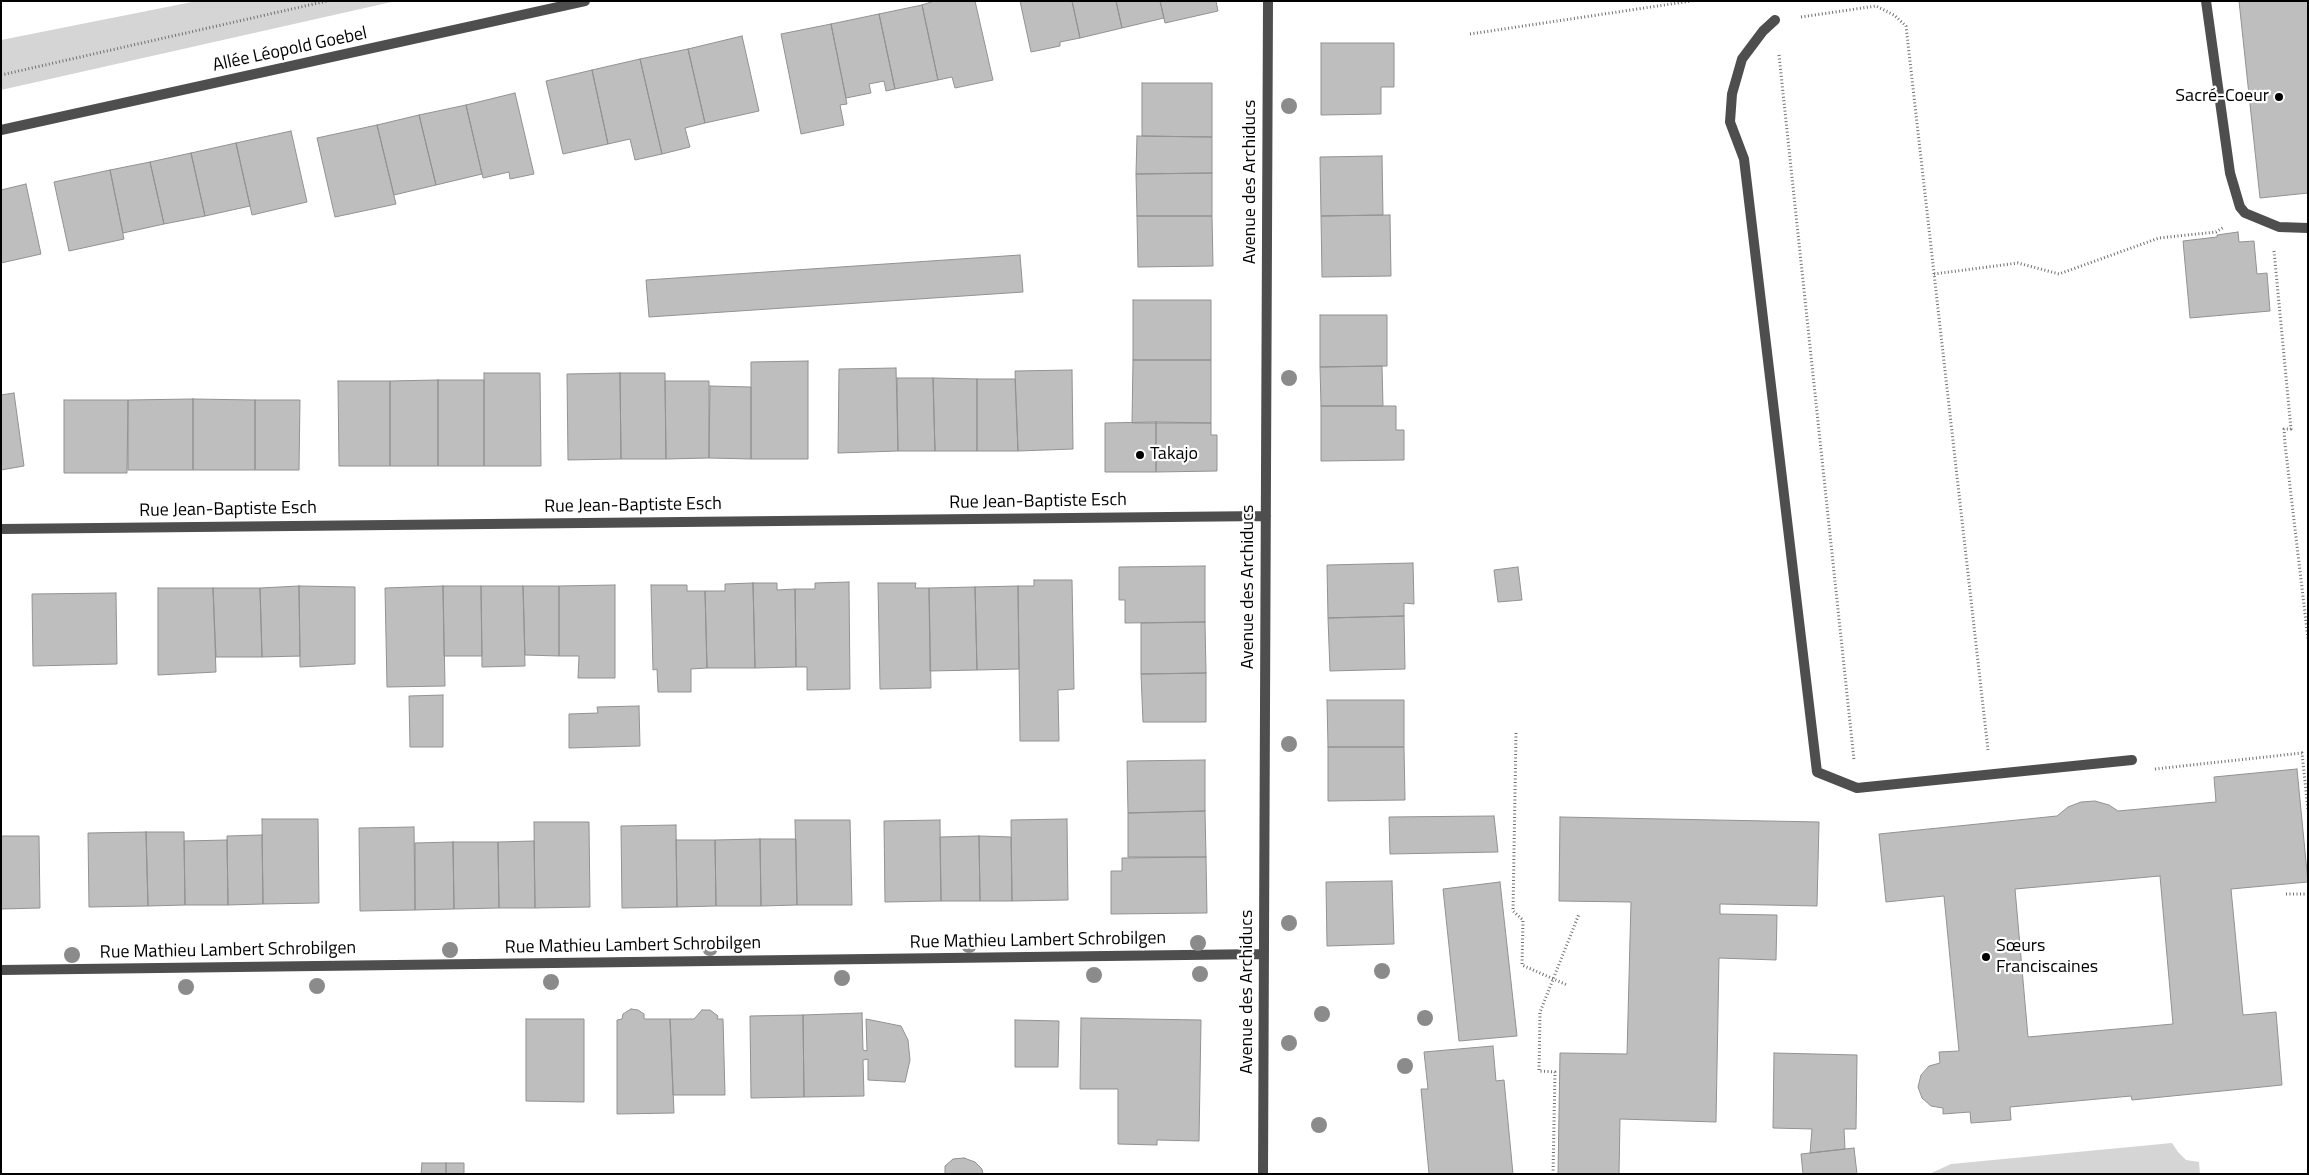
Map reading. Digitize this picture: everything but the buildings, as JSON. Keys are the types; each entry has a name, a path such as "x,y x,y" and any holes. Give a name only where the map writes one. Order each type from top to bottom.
{"street":[{"name":"Allée Léopold Goebel","path":"1,130 585,1"},
{"name":"Avenue des Archiducs","path":"1264,1174 1268,1"},
{"path":"2206,1 2230,173 2240,207 2245,213 2279,227 2308,227"},
{"path":"1775,20 1763,31 1742,59 1732,94 1730,122 1744,158 1817,772 1857,788 2132,760"},
{"name":"Rue Jean-Baptiste Esch","path":"1,529 1266,516"},
{"name":"Rue Mathieu Lambert Schrobilgen","path":"1,970 1264,954"}],"path":[{"path":"1,75 327,1"},
{"path":"1470,34 1691,1"},
{"path":"1857,788 1775,20 1876,6 1894,15 1906,26 1991,774"},
{"path":"1934,274 2018,263 2059,274 2160,238 2216,232 2245,213"},
{"path":"2279,227 2272,239 2291,429 2284,429 2308,639"},
{"path":"1516,733 1512,911 1523,920 1522,965 1567,985"},
{"path":"2132,760 2132,771 2302,753 2308,810"},
{"path":"2286,894 2308,894"},
{"path":"1552,1174 1555,1072 1539,1071 1538,1027 1540,1012 1580,914"}],"shaded area":[{"path":"197,1 396,1 1,90 1,40"},
{"path":"2172,1143 2186,1160 2199,1162 2200,1174 1929,1174 1951,1164"}],"place":[{"name":"Sacré-Coeur","path":"2279,97"},
{"name":"Takajo","path":"1140,455"},
{"name":"Sœurs Franciscaines","path":"1986,957"}]}
